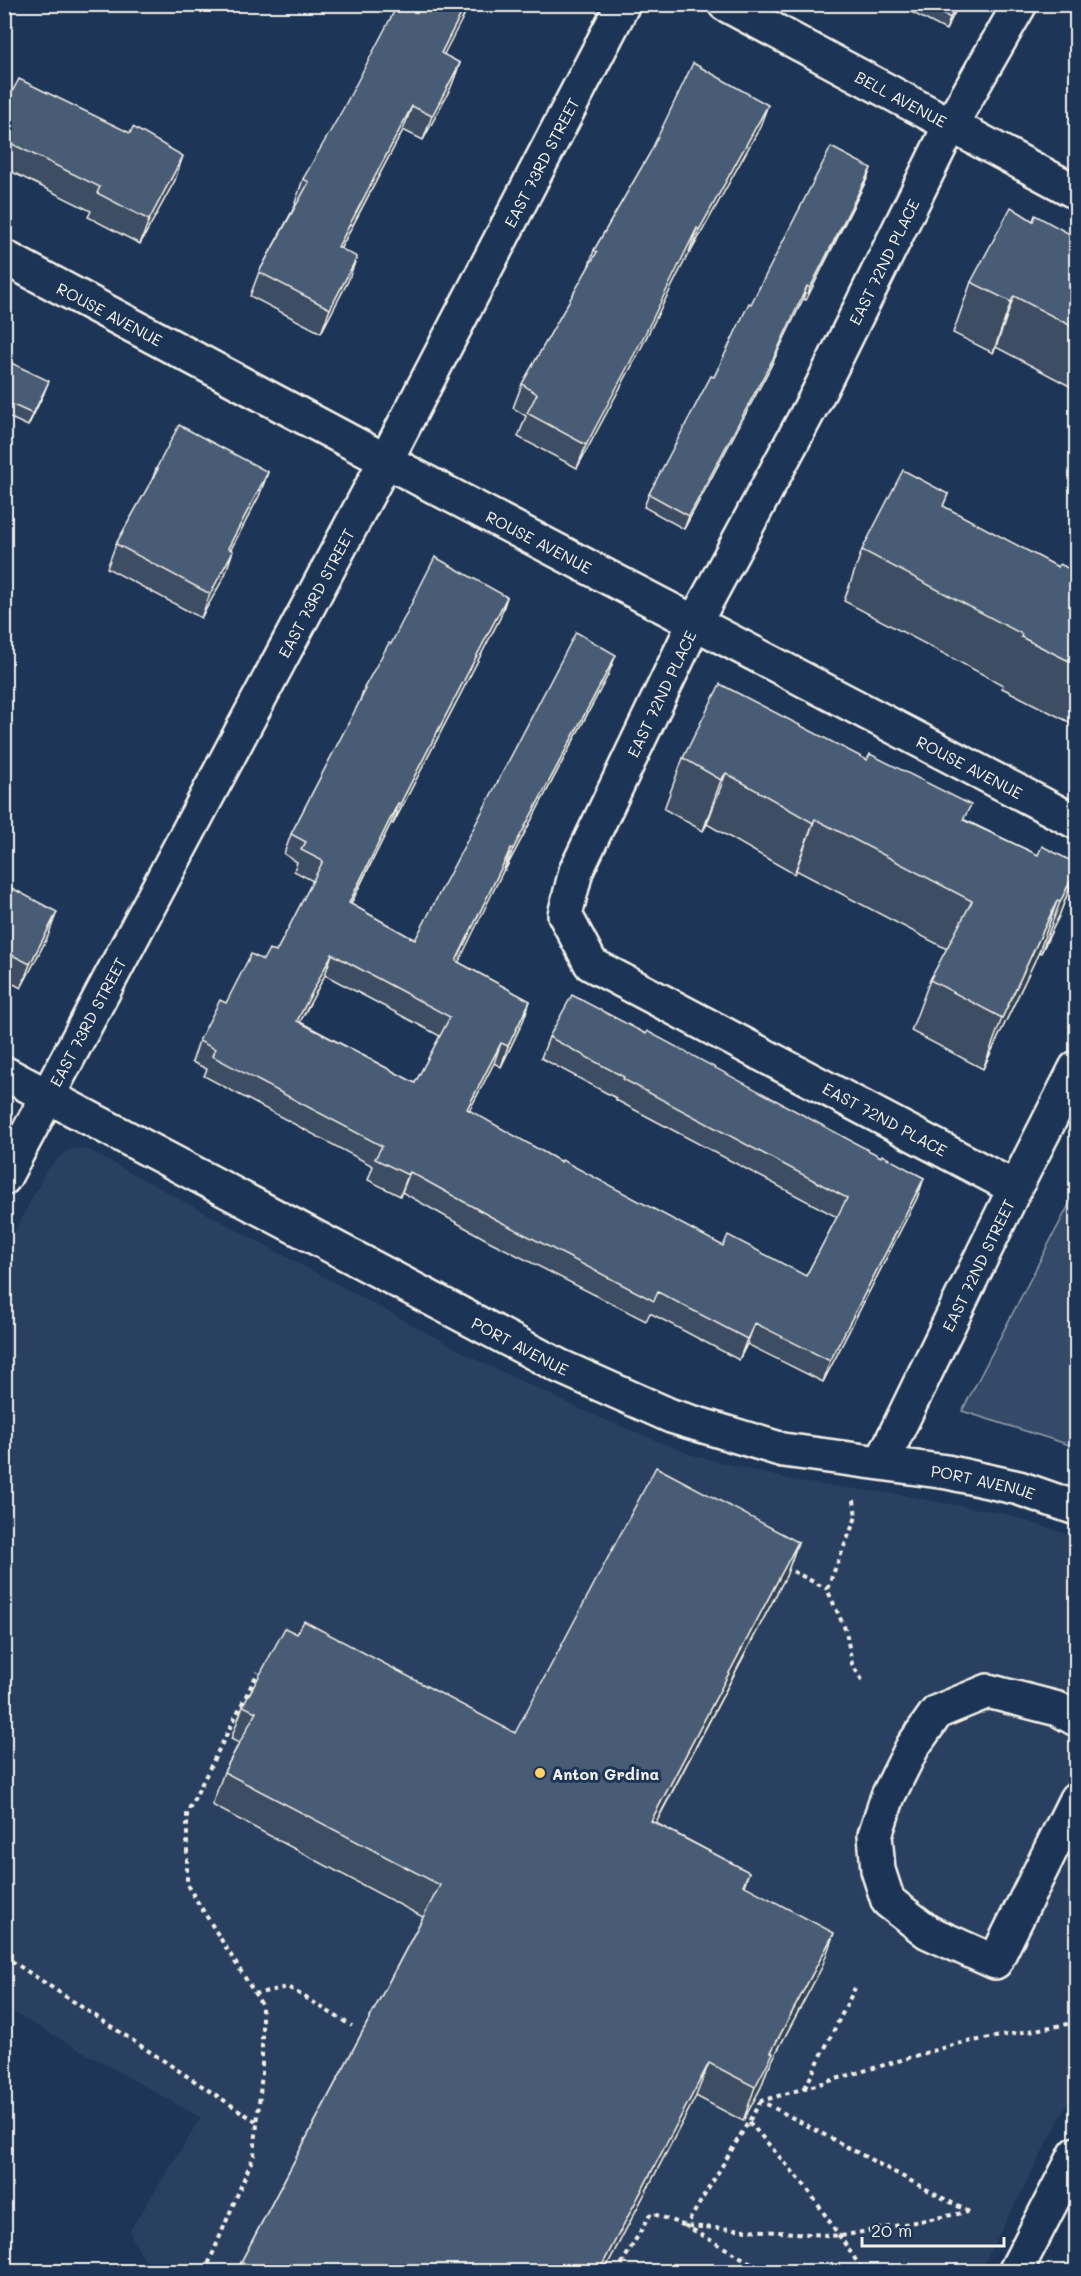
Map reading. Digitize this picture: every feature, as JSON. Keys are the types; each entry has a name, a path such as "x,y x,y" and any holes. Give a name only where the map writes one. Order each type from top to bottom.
{"street":[{"name":"EAST 73RD STREET","path":"4,1178 386,460 623,4"},
{"name":"BELL AVENUE","path":"725,4 1077,192"},
{"name":"EAST 72ND PLACE","path":"1015,1188 591,964 565,915 576,872 695,622 820,390 950,126 1020,4"},
{"name":"ROUSE AVENUE","path":"4,257 1077,822"},
{"name":"EAST 72ND STREET","path":"882,1462 1015,1188 1077,1068"},
{"name":"PORT AVENUE","path":"4,1073 559,1366 671,1416 783,1450 947,1472 1019,1488 1077,1508"},
{"path":"1077,1719 1058,1709 988,1691 937,1712 913,1746 888,1796 875,1835 878,1870 888,1901 928,1932 995,1962 1077,1799"},
{"path":"1015,2271 1077,2154"}],"path":[{"path":"827,1589 856,1517 853,1496"},
{"path":"778,1563 827,1589 846,1631 852,1664 862,1680"},
{"path":"205,2271 254,2155 262,2073 262,2005 187,1885 187,1813 258,1672"},
{"path":"4,1956 257,2122"},
{"path":"254,1994 288,1987 352,2026"},
{"path":"805,2088 855,1988"},
{"path":"686,2226 761,2101 956,2044 1068,2024"},
{"path":"686,2226 841,2236 969,2211 761,2101"},
{"path":"749,2122 806,2187 864,2271"},
{"path":"617,2271 651,2213 686,2226 767,2271"}],"shaded area":[{"name":"Anton Grdina","path":"71,1149 87,1149 485,1364 591,1414 692,1455 800,1482 888,1493 1002,1513 1076,1537 1076,2088 980,2271 151,2271 129,2232 201,2118 5,2008 5,1250 46,1171 60,1156"},
{"path":"1076,1191 1076,1447 962,1411"}],"building":[{"path":"398,4 466,4 441,53 460,63 432,116 412,106 338,247 357,257 330,309 259,272 309,182 303,179"},
{"path":"925,4 957,4 950,18"},
{"path":"693,63 768,105 699,230 697,228 645,334 586,445 527,413 537,394 522,384 597,252 594,250 650,153"},
{"path":"19,79 130,133 133,127 183,156 149,220 97,193 100,187 4,140 4,107"},
{"path":"831,147 871,168 810,288 807,286 774,357 689,516 649,494 711,376 714,377 749,303 751,304"},
{"path":"1011,207 1033,221 1035,215 1077,238 1077,329 1014,296 1011,302 971,282"},
{"path":"5,360 49,381 33,414 4,401"},
{"path":"179,425 268,472 228,548 233,551 210,594 116,544 158,469 156,469"},
{"path":"903,470 948,494 943,506 1058,567 1060,564 1077,573 1077,665 862,550"},
{"path":"435,557 507,597 400,804 398,803 349,903 415,940 576,632 616,655 513,849 511,848 456,961 530,1001 508,1046 501,1043 467,1109 561,1162 562,1160 723,1246 728,1235 806,1276 847,1198 549,1037 572,995 646,1034 647,1031 924,1178 830,1361 755,1323 747,1339 658,1292 654,1301 410,1172 408,1175 375,1159 382,1146 212,1056 215,1049 199,1041 220,1000 226,1003 251,954 263,960 269,949 276,952 323,861 301,850 306,842 291,834 366,689 364,688 389,643 391,644","holes":["332,954 450,1017 415,1083 297,1021"]},
{"path":"720,684 867,760 870,754 971,805 963,820 1038,855 1042,846 1077,864 1002,1018 930,980 972,901 815,819 813,823 726,773 721,780 683,758"},
{"path":"4,709 11,713 4,726"},
{"path":"4,884 57,912 30,964 4,951"},
{"path":"656,1467 798,1542 651,1821 749,1872 743,1885 834,1933 771,2052 773,2053 755,2087 709,2063 599,2271 260,2271 241,2262 440,1885 224,1772 256,1712 243,1706 285,1628 297,1634 304,1621 515,1733"}],"place":[{"name":"Anton Grdina","path":"540,1773"}]}
